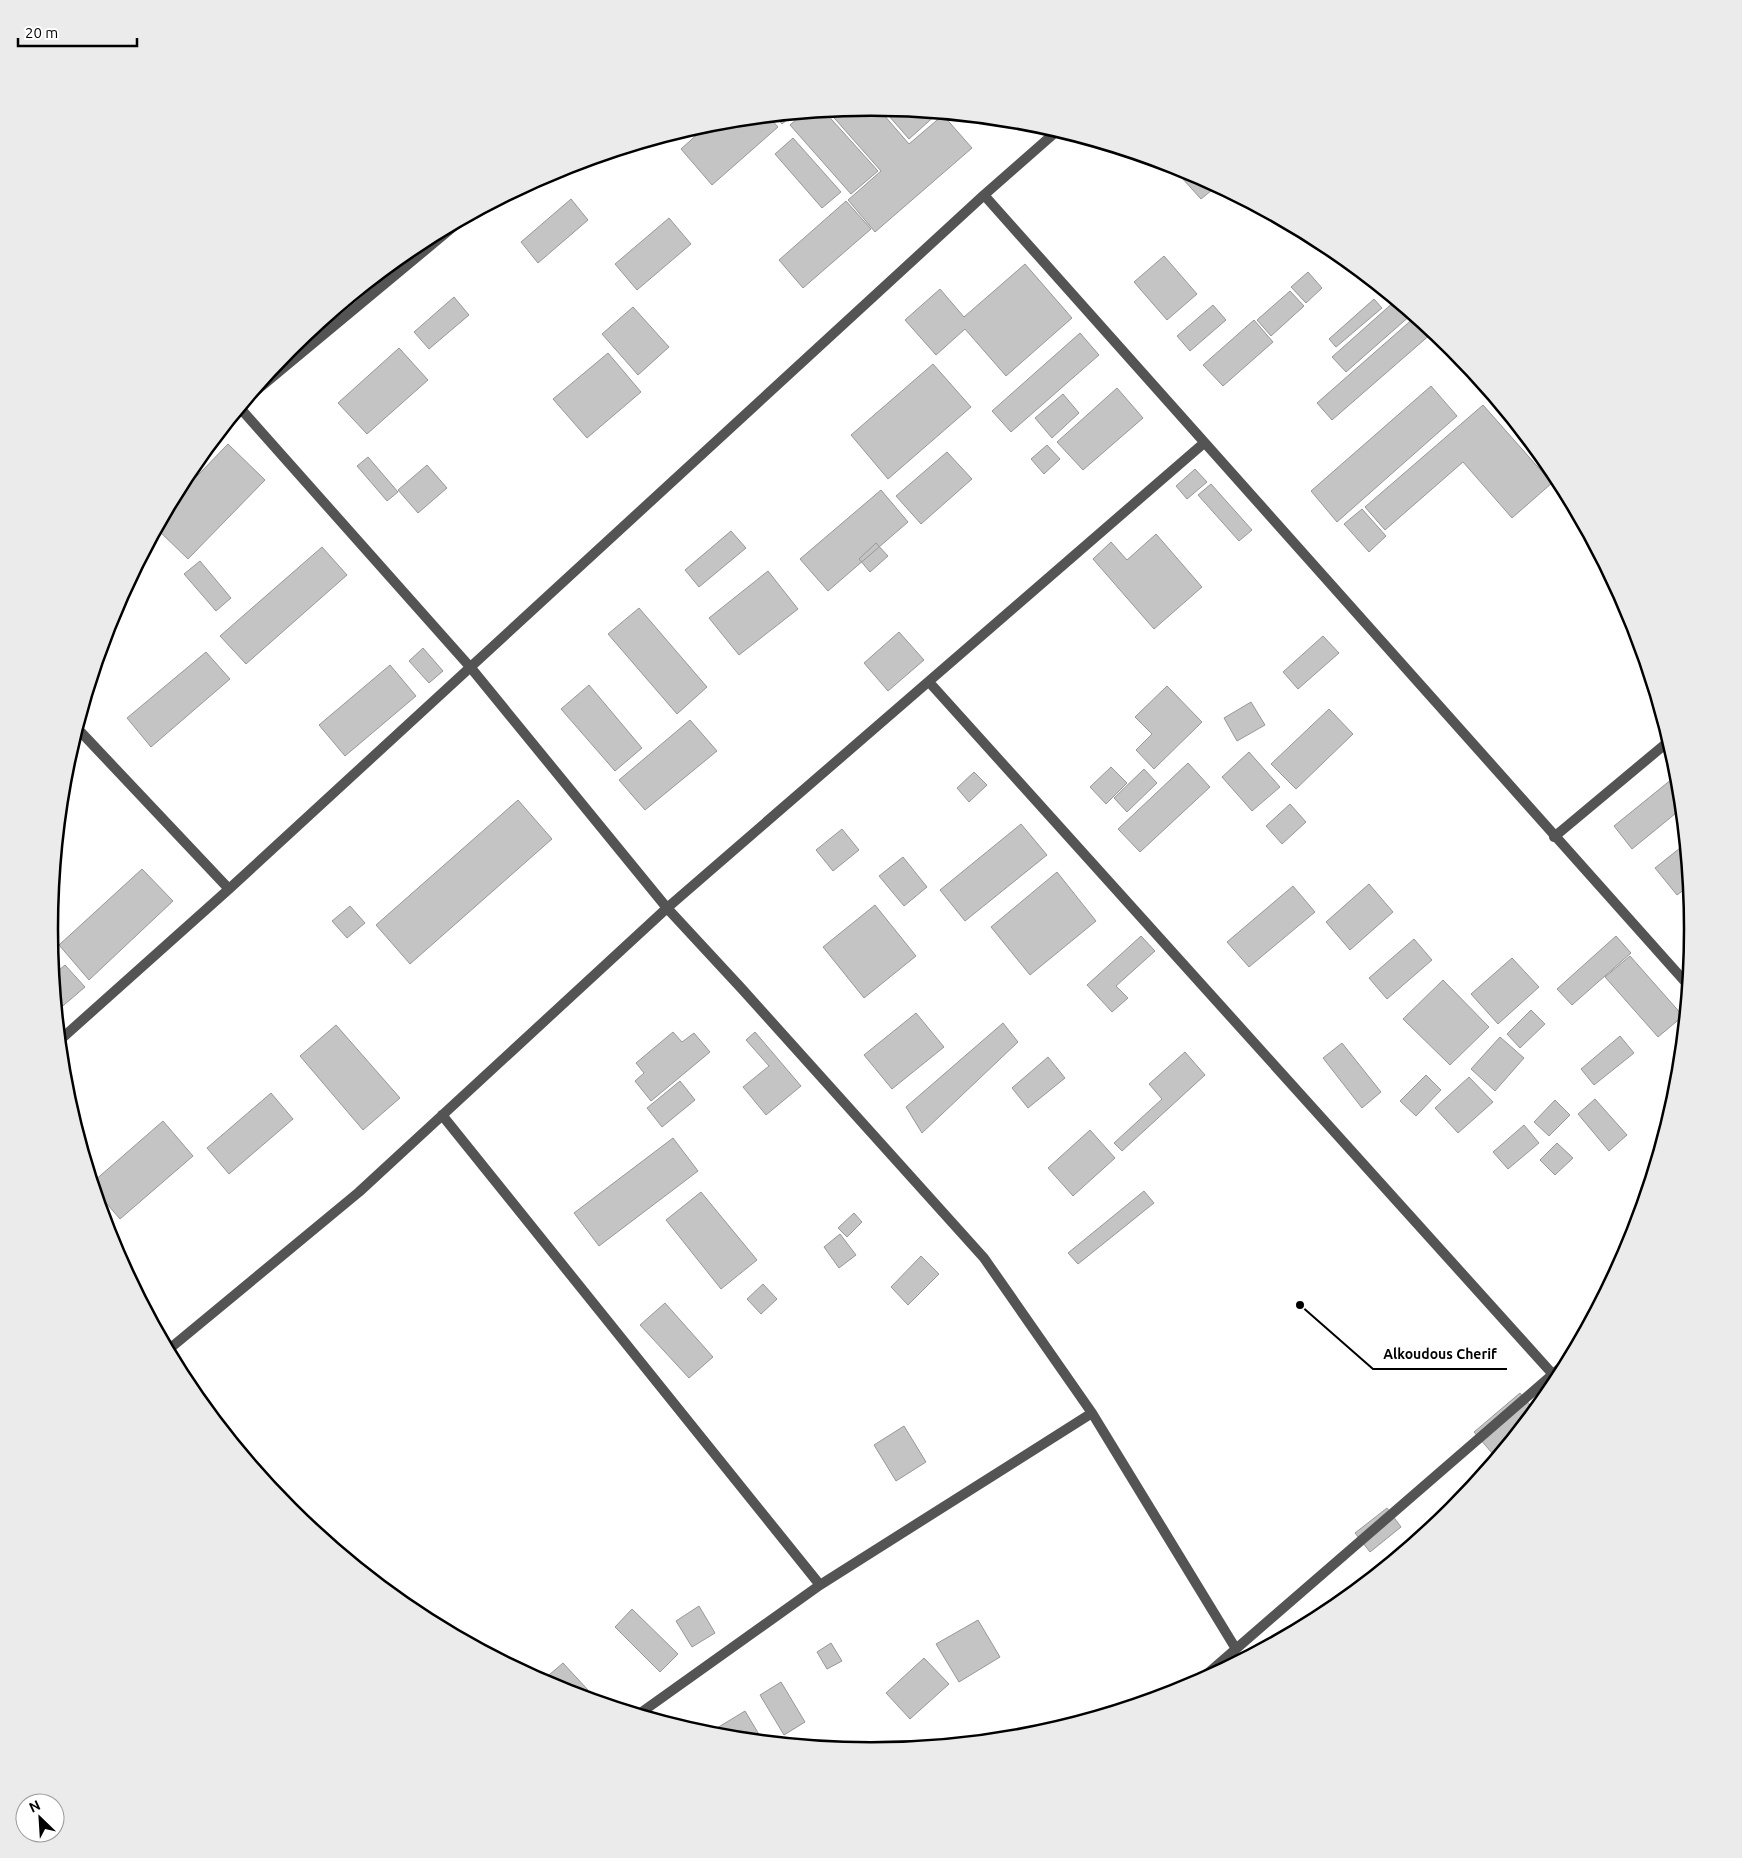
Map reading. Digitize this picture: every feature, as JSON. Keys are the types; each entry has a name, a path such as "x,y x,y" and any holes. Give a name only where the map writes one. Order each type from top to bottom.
{"street":[{"path":"64,1036 229,889 1051,136"},
{"path":"984,196 1683,979"},
{"path":"280,371 431,245"},
{"path":"244,412 471,668 666,908 742,988 984,1258 1092,1413 1236,1649"},
{"path":"173,1346 359,1192 666,908 1204,443"},
{"path":"929,682 1552,1373"},
{"path":"82,733 229,889"},
{"path":"1554,836 1663,746"},
{"path":"442,1115 820,1585"},
{"path":"1217,1665 1540,1390"},
{"path":"645,1710 820,1585 1092,1413"}],"building":[{"path":"885,116 909,144 939,118 947,119 972,148 875,232 848,200 881,171 833,117"},
{"path":"889,116 933,118 909,139"},
{"path":"829,117 878,171 851,194 790,125 797,119"},
{"path":"773,121 778,127 712,185 681,149 697,134 712,131"},
{"path":"793,138 841,192 822,208 775,154"},
{"path":"1182,177 1212,190 1201,199"},
{"path":"571,199 588,220 538,263 521,242"},
{"path":"846,201 871,229 803,288 779,260"},
{"path":"669,218 691,244 637,290 615,264"},
{"path":"1164,256 1197,294 1167,320 1134,282"},
{"path":"1025,264 1072,318 1006,376 965,329 936,355 905,320 940,289 964,317"},
{"path":"1308,272 1322,288 1306,303 1291,287"},
{"path":"1290,291 1304,306 1271,336 1257,320"},
{"path":"454,297 469,315 429,349 414,332"},
{"path":"1374,299 1382,308 1336,347 1329,339"},
{"path":"1391,304 1408,318 1346,372 1332,357"},
{"path":"1213,305 1226,320 1190,351 1177,336"},
{"path":"633,307 669,347 638,375 602,334"},
{"path":"1254,320 1273,342 1223,386 1203,365"},
{"path":"1411,321 1428,337 1332,420 1317,403"},
{"path":"1080,333 1099,355 1011,432 992,411"},
{"path":"399,348 428,380 367,434 338,403"},
{"path":"608,353 641,392 587,438 553,399"},
{"path":"933,364 971,407 888,479 851,435"},
{"path":"1431,386 1457,416 1337,522 1311,491"},
{"path":"1117,388 1143,418 1083,470 1057,442"},
{"path":"1063,394 1079,413 1052,438 1035,418"},
{"path":"1483,405 1551,484 1512,518 1463,462 1385,530 1365,507"},
{"path":"228,444 265,480 188,559 160,532 193,480"},
{"path":"1047,445 1060,459 1044,474 1031,459"},
{"path":"947,452 972,479 921,524 896,496"},
{"path":"368,457 398,492 387,501 357,466"},
{"path":"427,465 447,488 418,513 398,490"},
{"path":"1195,469 1207,482 1187,499 1176,486"},
{"path":"1211,484 1252,530 1239,541 1198,495"},
{"path":"881,490 908,522 828,591 800,559"},
{"path":"1362,509 1386,536 1369,552 1344,524"},
{"path":"731,531 746,548 699,587 685,570"},
{"path":"1156,534 1202,587 1154,629 1093,559 1111,542 1127,560"},
{"path":"876,543 888,556 870,572 859,559"},
{"path":"322,547 347,575 246,664 220,636"},
{"path":"200,561 231,598 216,611 184,574"},
{"path":"768,571 798,609 739,655 709,618"},
{"path":"639,608 707,687 677,714 608,634"},
{"path":"899,632 924,660 888,691 864,663"},
{"path":"1323,636 1339,653 1298,689 1283,672"},
{"path":"423,648 443,671 429,683 409,661"},
{"path":"206,652 230,679 151,747 127,718"},
{"path":"390,665 416,696 345,756 319,725"},
{"path":"589,685 642,748 615,771 561,709"},
{"path":"1167,686 1202,722 1154,769 1136,750 1152,734 1135,717"},
{"path":"1251,702 1265,725 1237,741 1224,718"},
{"path":"1329,709 1353,734 1296,789 1271,764"},
{"path":"690,720 717,751 645,810 619,780"},
{"path":"1249,752 1280,787 1252,811 1222,777"},
{"path":"1188,763 1210,787 1140,852 1118,829"},
{"path":"1111,767 1127,783 1106,804 1090,787"},
{"path":"1144,769 1157,783 1127,812 1114,798"},
{"path":"974,772 987,785 969,802 957,788"},
{"path":"1671,780 1676,813 1632,849 1614,826"},
{"path":"518,800 552,839 410,964 376,925"},
{"path":"1290,804 1306,822 1282,844 1266,826"},
{"path":"1021,824 1047,855 965,921 940,890"},
{"path":"842,829 859,850 833,871 816,850"},
{"path":"1680,848 1683,890 1677,895 1655,868"},
{"path":"903,857 927,887 904,906 879,876"},
{"path":"142,869 173,901 89,980 59,945"},
{"path":"1057,872 1096,921 1030,975 991,927"},
{"path":"1369,884 1393,912 1350,950 1326,922"},
{"path":"1293,886 1315,912 1249,967 1227,942"},
{"path":"875,905 916,956 864,998 823,947"},
{"path":"350,906 365,923 347,938 332,921"},
{"path":"1141,936 1155,951 1116,986 1128,998 1112,1012 1087,985"},
{"path":"1616,936 1631,953 1572,1005 1557,989"},
{"path":"1414,939 1432,960 1387,999 1369,978"},
{"path":"1630,956 1680,1013 1680,1019 1658,1037 1605,977"},
{"path":"1512,958 1539,987 1498,1024 1471,994"},
{"path":"65,965 85,987 61,1007 59,982 59,970"},
{"path":"1443,980 1489,1027 1450,1065 1403,1019"},
{"path":"1531,1010 1545,1024 1520,1048 1507,1034"},
{"path":"916,1013 944,1047 892,1089 864,1055"},
{"path":"1003,1023 1018,1042 922,1133 906,1107"},
{"path":"336,1025 400,1098 363,1130 300,1056"},
{"path":"673,1032 682,1042 694,1033 710,1052 651,1101 635,1081 644,1073 636,1063"},
{"path":"755,1032 801,1086 766,1115 743,1087 769,1066 746,1040"},
{"path":"1620,1036 1634,1053 1594,1085 1581,1069"},
{"path":"1500,1037 1524,1058 1495,1091 1471,1069"},
{"path":"1342,1043 1381,1092 1362,1108 1323,1058"},
{"path":"1185,1052 1205,1075 1122,1151 1114,1143 1162,1099 1149,1084"},
{"path":"1048,1057 1065,1078 1028,1108 1012,1088"},
{"path":"1426,1075 1441,1090 1416,1116 1400,1101"},
{"path":"1469,1077 1493,1102 1458,1133 1435,1108"},
{"path":"680,1081 695,1100 662,1127 647,1108"},
{"path":"271,1093 293,1119 229,1174 207,1148"},
{"path":"1595,1099 1627,1135 1609,1151 1578,1114"},
{"path":"1555,1100 1570,1115 1549,1136 1534,1122"},
{"path":"163,1121 193,1156 120,1219 105,1202 97,1178"},
{"path":"1524,1125 1539,1143 1508,1169 1493,1152"},
{"path":"1090,1130 1115,1158 1073,1196 1048,1168"},
{"path":"673,1138 698,1171 599,1246 574,1213"},
{"path":"1557,1143 1573,1158 1555,1175 1540,1160"},
{"path":"1144,1191 1154,1203 1078,1264 1068,1253"},
{"path":"701,1192 757,1260 721,1289 666,1220"},
{"path":"854,1213 862,1222 847,1237 838,1228"},
{"path":"840,1234 856,1255 839,1268 824,1247"},
{"path":"921,1256 939,1274 908,1305 891,1287"},
{"path":"763,1284 777,1299 761,1314 747,1299"},
{"path":"665,1303 713,1357 689,1378 640,1325"},
{"path":"1520,1393 1530,1405 1492,1453 1474,1432"},
{"path":"904,1426 926,1462 896,1481 874,1445"},
{"path":"1387,1508 1401,1527 1370,1552 1355,1533"},
{"path":"699,1606 715,1633 692,1647 676,1621"},
{"path":"632,1609 678,1654 660,1672 615,1627"},
{"path":"978,1620 1000,1657 959,1682 936,1644"},
{"path":"831,1643 842,1661 827,1669 817,1652"},
{"path":"924,1658 949,1684 910,1719 886,1693"},
{"path":"563,1663 588,1690 587,1691 548,1676"},
{"path":"781,1682 805,1722 784,1735 760,1695"},
{"path":"745,1711 759,1735 717,1728"}],"place":[{"name":"Alkoudous Cherif","path":"1300,1305"}]}
